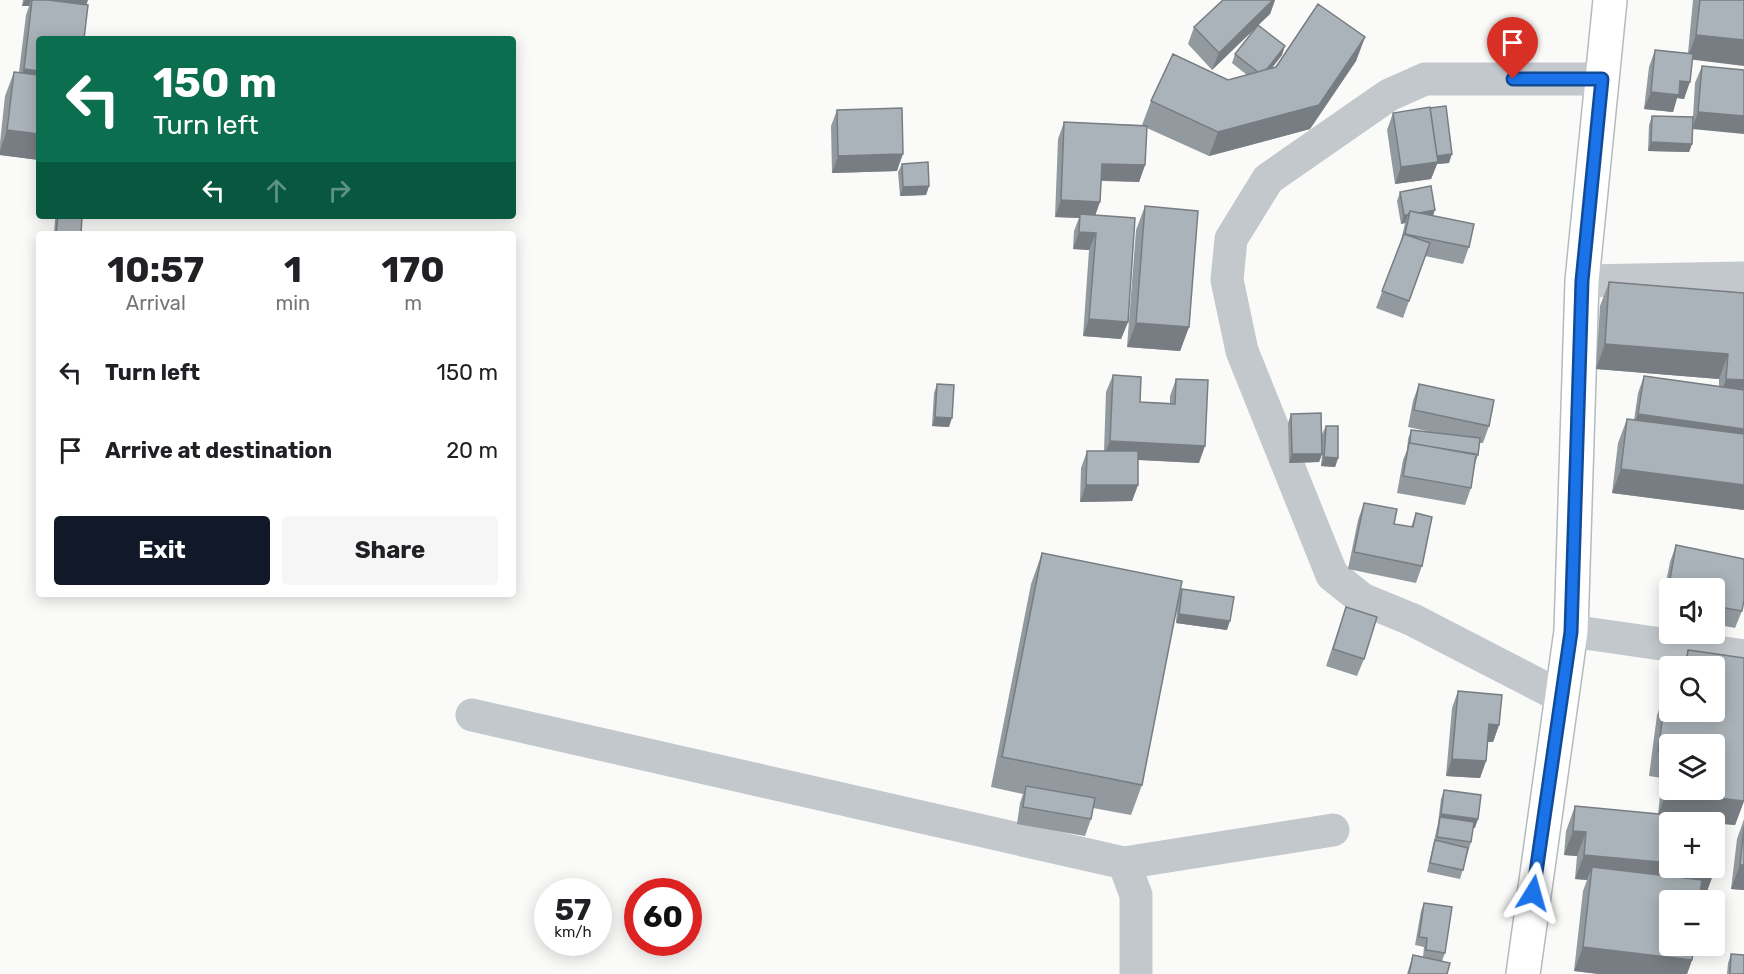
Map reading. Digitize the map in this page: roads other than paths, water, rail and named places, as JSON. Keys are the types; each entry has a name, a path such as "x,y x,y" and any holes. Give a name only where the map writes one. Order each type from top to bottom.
{"main road":[{"path":"1523,974 1571,632 1582,281 1610,0"}],"street":[{"path":"1562,697 1413,620 1362,599 1332,575 1242,351 1227,280 1231,239 1268,179 1389,95 1425,79 1602,79"},
{"path":"1582,281 1744,278"},
{"path":"1571,632 1744,656"},
{"path":"472,715 1124,864 1333,830"},
{"path":"1124,864 1136,895 1136,974"}]}
